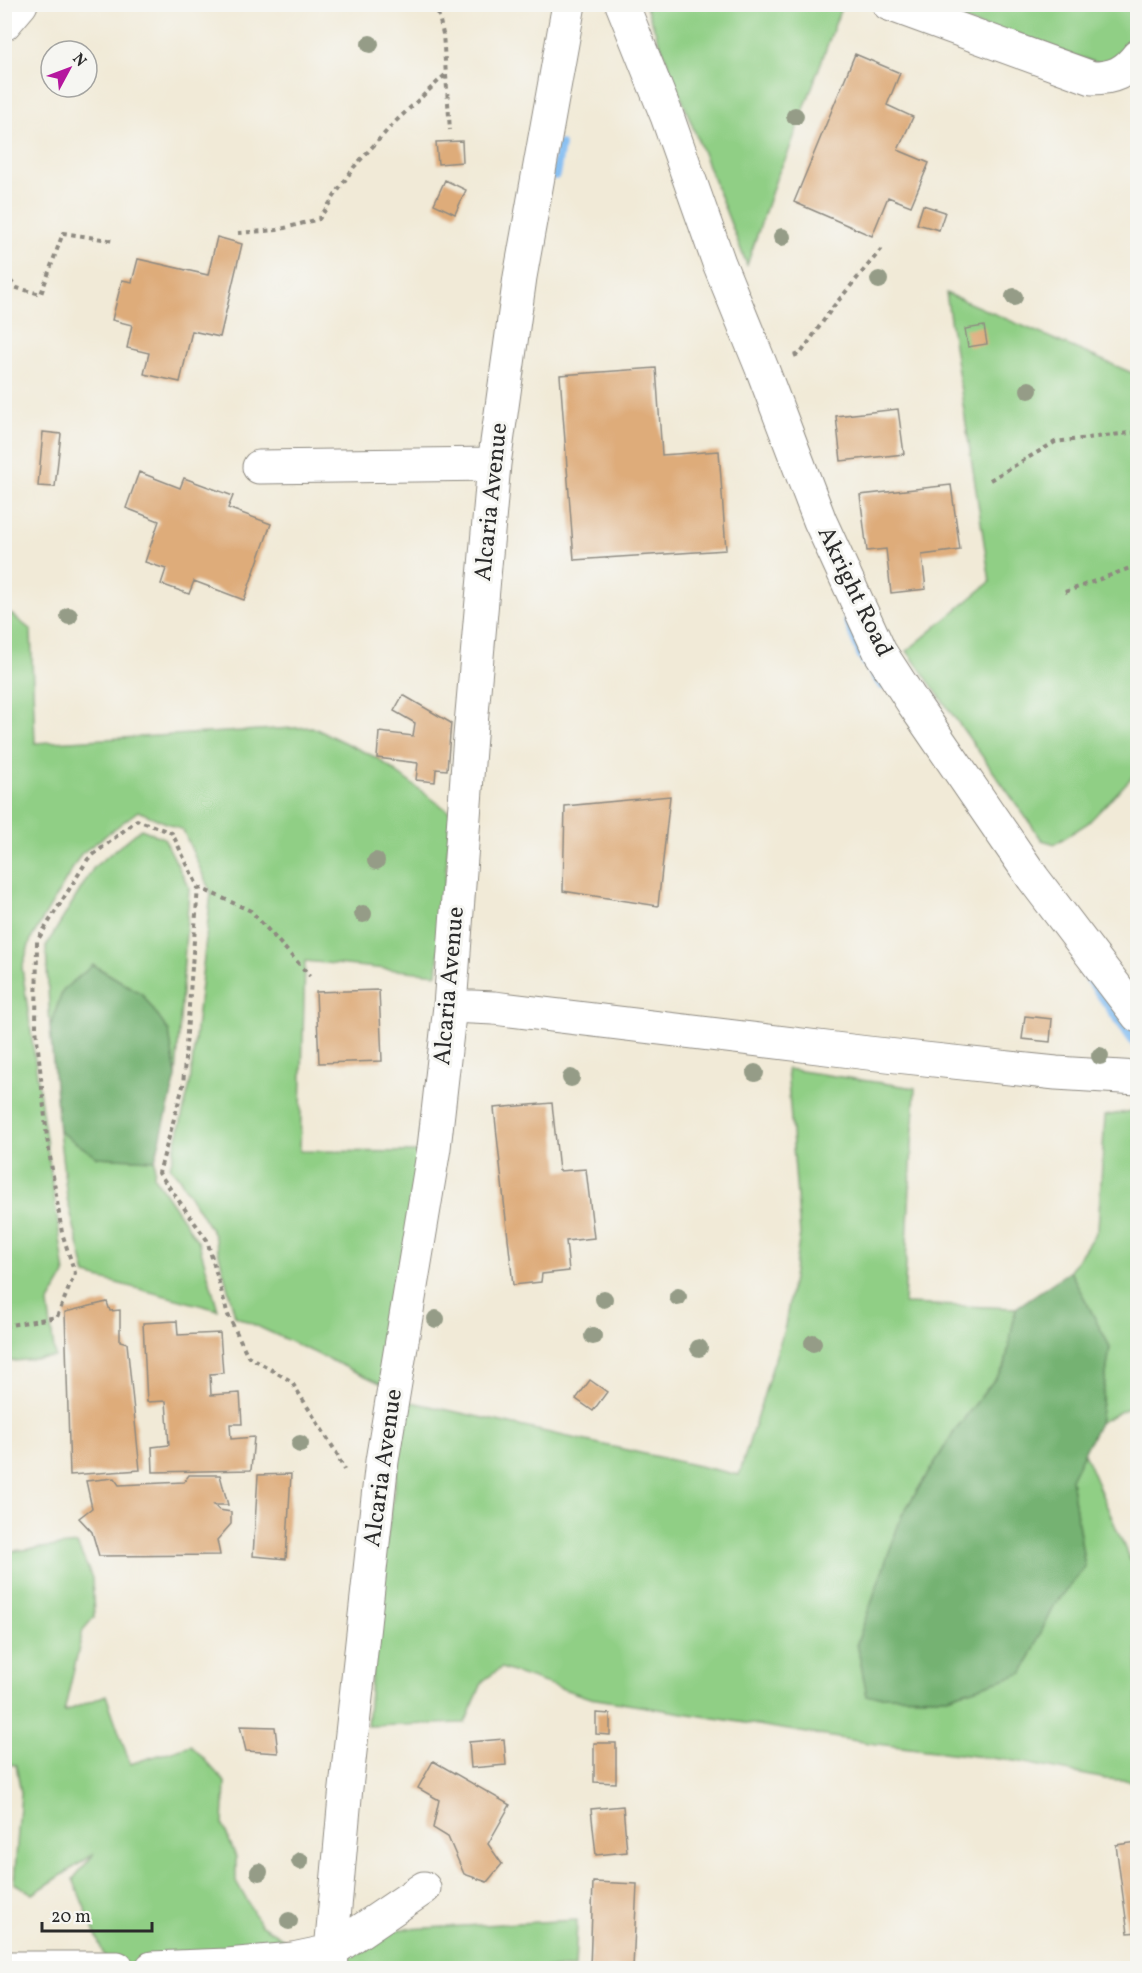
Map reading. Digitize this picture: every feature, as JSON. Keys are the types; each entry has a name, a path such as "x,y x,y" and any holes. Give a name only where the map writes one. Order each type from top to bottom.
{"street":[{"path":"4,24 21,4"},
{"name":"Alcaria Avenue","path":"332,1960 345,1797 382,1461 434,1148 450,1006 470,736 494,464 520,277 569,4"},
{"name":"Akright Road","path":"622,4 667,116 719,263 763,370 820,521 880,652 1033,878 1137,1016"},
{"path":"889,4 1092,78 1108,78 1123,73 1137,56"},
{"path":"259,467 494,464"},
{"path":"450,1006 494,1008 1056,1073 1137,1078"},
{"path":"152,1968 293,1959 332,1960 424,1888"},
{"path":"4,1968 117,1968"}],"path":[{"path":"436,4 443,34 450,130"},
{"path":"238,233 277,230 319,219 354,167 394,123 446,74"},
{"path":"4,274 17,288 41,294 63,233 115,241"},
{"path":"763,370 801,353 833,307 884,246"},
{"path":"990,480 1055,442 1137,432"},
{"path":"1065,592 1137,565"},
{"path":"4,1326 57,1317 75,1273 62,1233 47,1138 36,1029 38,941 87,859 137,820 172,833 198,887 183,1086 159,1173 207,1240 228,1315 248,1356 291,1381 336,1452 345,1474"},
{"path":"198,887 251,911 310,976"}],"green space":[{"path":"645,5 842,5 787,156 777,176 747,265"},
{"path":"914,5 1137,5 1137,68 1129,73"},
{"path":"946,293 1137,375 1137,772 1088,823 1055,844 1042,840 907,651 990,582"},
{"path":"4,608 31,630 35,743 312,727 377,758 451,813 437,974 305,961 300,1151 424,1152 382,1384 235,1316 214,1235 178,1176 170,1167 190,1084 211,893 183,830 138,811 81,854 31,939 22,968 65,1274 48,1304 55,1357 5,1362 5,1275 9,1276 7,1245 4,1239"},
{"path":"141,829 164,838 189,888 176,1077 169,1032 142,994 94,965 63,990 50,1027 46,946 94,867"},
{"path":"93,965 142,994 169,1032 176,1077 155,1160 97,1157 59,1131 50,1027 63,990"},
{"path":"787,1069 915,1088 904,1304 1016,1308 1005,1366 956,1429 902,1515 857,1643 867,1696 947,1697 1023,1673 1052,1608 1085,1567 1071,1479 1084,1453 1130,1560 1137,1568 1137,1781 1106,1779 1015,1761 869,1743 590,1698 501,1668 483,1681 465,1723 367,1726 379,1590 407,1401 739,1475 785,1326 800,1235"},
{"path":"1137,1110 1137,1403 1099,1423 1110,1347 1070,1271 1098,1229 1105,1116"},
{"path":"59,1131 97,1157 155,1160 154,1177 199,1243 218,1310 86,1275 67,1198"},
{"path":"1070,1271 1110,1347 1099,1423 1071,1479 1085,1567 1052,1608 1023,1673 947,1697 867,1696 857,1643 902,1515 956,1429 1005,1366 1016,1308"},
{"path":"77,1544 92,1578 94,1617 83,1630 64,1712 106,1695 130,1764 191,1745 225,1782 223,1825 236,1857 236,1881 260,1924 326,1968 109,1968 73,1879 94,1854 33,1894 14,1883 21,1793 16,1765 5,1764 4,1552"},
{"path":"577,1920 575,1968 349,1968 349,1932"}],"building":[{"path":"855,54 900,73 887,105 913,117 898,150 929,163 911,206 888,197 872,236 794,202"},
{"path":"462,141 463,162 438,164 436,142"},
{"path":"445,180 466,190 455,214 434,204"},
{"path":"923,205 945,212 939,230 917,224"},
{"path":"217,237 242,244 220,337 192,331 180,382 144,374 149,353 127,348 132,325 112,320 122,280 132,282 138,259 208,275"},
{"path":"984,326 987,344 968,347 965,329"},
{"path":"656,368 662,455 719,451 726,550 574,560 560,375"},
{"path":"898,409 904,454 841,461 836,416"},
{"path":"43,432 61,434 55,487 38,486"},
{"path":"139,472 180,488 184,478 233,496 228,508 271,524 244,600 194,581 189,594 161,584 166,569 145,562 159,521 126,508"},
{"path":"951,485 960,550 922,555 926,589 891,593 886,549 867,551 860,495"},
{"path":"403,695 451,723 447,770 436,769 435,782 416,780 418,763 377,758 379,732 413,736 415,723 394,711"},
{"path":"670,796 658,906 563,891 565,806"},
{"path":"379,990 382,1061 319,1063 316,992"},
{"path":"1025,1016 1052,1019 1050,1042 1022,1039"},
{"path":"552,1103 559,1171 586,1169 594,1238 566,1241 569,1271 542,1274 541,1282 513,1285 494,1108"},
{"path":"107,1302 110,1311 120,1310 120,1341 127,1343 140,1470 70,1475 65,1312"},
{"path":"177,1321 178,1335 220,1333 223,1373 210,1374 211,1395 240,1393 242,1424 230,1424 231,1439 254,1437 251,1470 153,1472 152,1447 169,1445 166,1401 147,1402 143,1323"},
{"path":"590,1380 607,1392 593,1411 576,1399"},
{"path":"291,1474 286,1559 253,1556 258,1475"},
{"path":"189,1475 220,1475 228,1505 214,1505 219,1510 231,1512 231,1524 217,1540 220,1555 99,1556 92,1532 79,1518 92,1508 86,1481 114,1478 119,1485 184,1482"},
{"path":"596,1713 610,1714 610,1735 596,1734"},
{"path":"240,1726 275,1727 278,1753 246,1751"},
{"path":"504,1739 506,1765 471,1768 469,1742"},
{"path":"594,1743 616,1743 616,1783 594,1782"},
{"path":"433,1761 510,1805 488,1844 502,1864 487,1882 464,1874 448,1837 433,1828 439,1800 418,1788"},
{"path":"623,1806 627,1852 596,1855 591,1809"},
{"path":"1138,1842 1138,1932 1128,1933 1116,1845"},
{"path":"593,1882 637,1884 633,1968 590,1968"}],"waterway":[{"path":"555,175 560,145"},
{"path":"848,620 862,656 882,685"},
{"path":"1087,975 1138,1047"}]}
